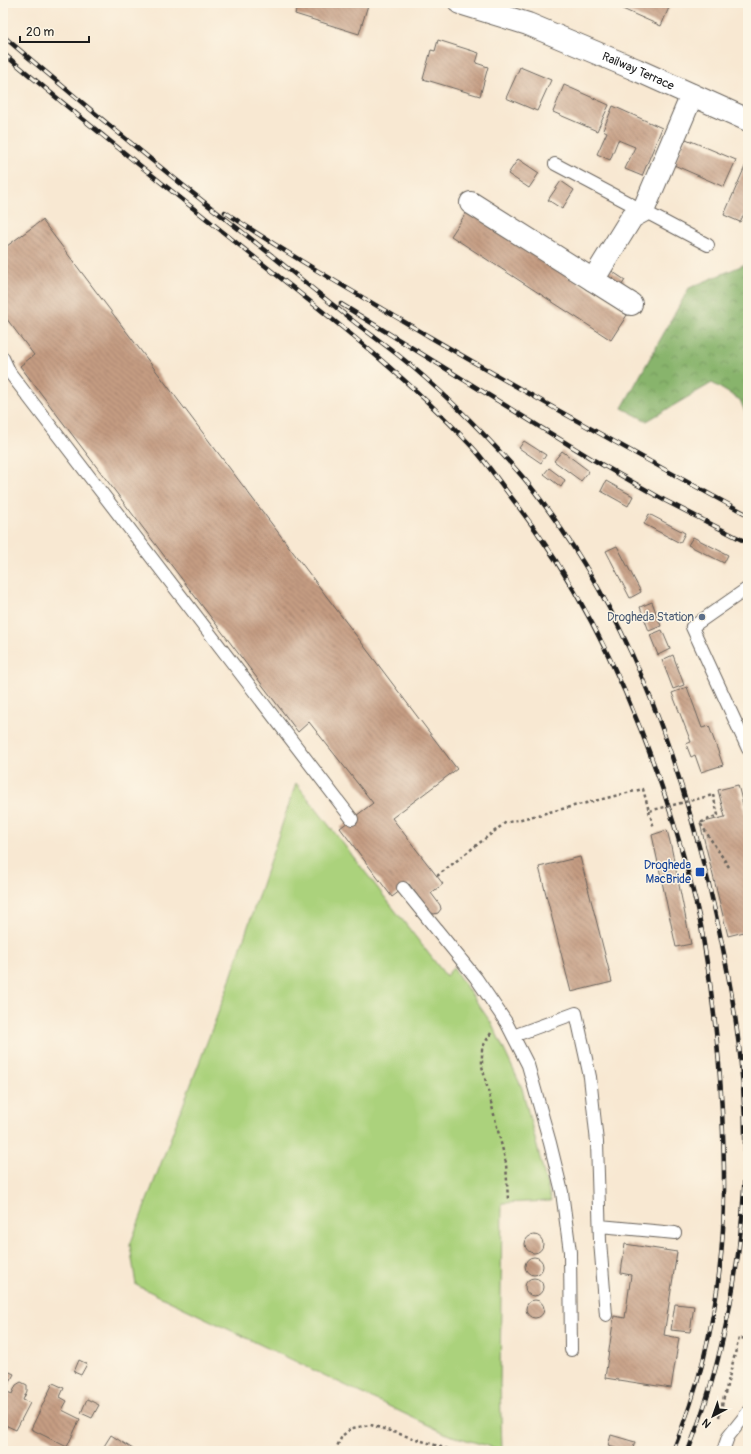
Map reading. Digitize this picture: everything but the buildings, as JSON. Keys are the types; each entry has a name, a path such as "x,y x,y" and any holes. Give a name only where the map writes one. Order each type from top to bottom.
{"street":[{"name":"Railway Terrace","path":"460,3 528,24 748,120"},
{"path":"593,280 632,217 643,211 692,95"},
{"path":"470,204 631,304"}],"lane":[{"path":"555,164 708,245"},
{"path":"3,358 10,372 352,819"},
{"path":"748,588 692,627 748,749"},
{"path":"403,888 476,978 506,1022 528,1065 562,1192 570,1252 571,1350"},
{"path":"513,1036 576,1013 590,1077 597,1142 600,1226 606,1315"},
{"path":"600,1226 675,1233"},
{"path":"722,1451 728,1437 748,1412"}],"path":[{"path":"437,876 505,823 643,789 654,828"},
{"path":"649,811 713,795 718,815 700,823 729,867"},
{"path":"506,1022 492,1031 482,1048 482,1066 506,1163 508,1200"},
{"path":"719,1418 722,1411 739,1338 748,1339"},
{"path":"335,1451 342,1436 352,1428 371,1425 454,1451"}],"green space":[{"path":"748,263 748,419 740,400 712,383 647,421 622,408 689,288"},
{"path":"296,783 446,976 453,968 492,1024 522,1088 551,1201 502,1203 500,1384 502,1450 449,1435 136,1285 130,1245 226,992"}],"railway":[{"path":"3,36 177,181 414,368 462,412 521,475 562,530 612,613 633,656 652,701 668,746 697,838 709,885 724,952 736,1020 743,1089 745,1123 744,1194 736,1269 722,1344 701,1417 688,1451"},
{"path":"3,53 130,158 371,351 450,424 484,461 536,531 560,566 601,640 636,717 651,756 685,861 701,926 712,995 717,1041 724,1170 724,1214 718,1285 701,1370 673,1451"},
{"path":"225,212 301,261 430,337 588,427 748,515"},
{"path":"341,304 592,459 664,500 748,543"}],"place":[{"name":"Drogheda Station","path":"702,617"},
{"name":"Drogheda MacBride","path":"700,872"}]}
